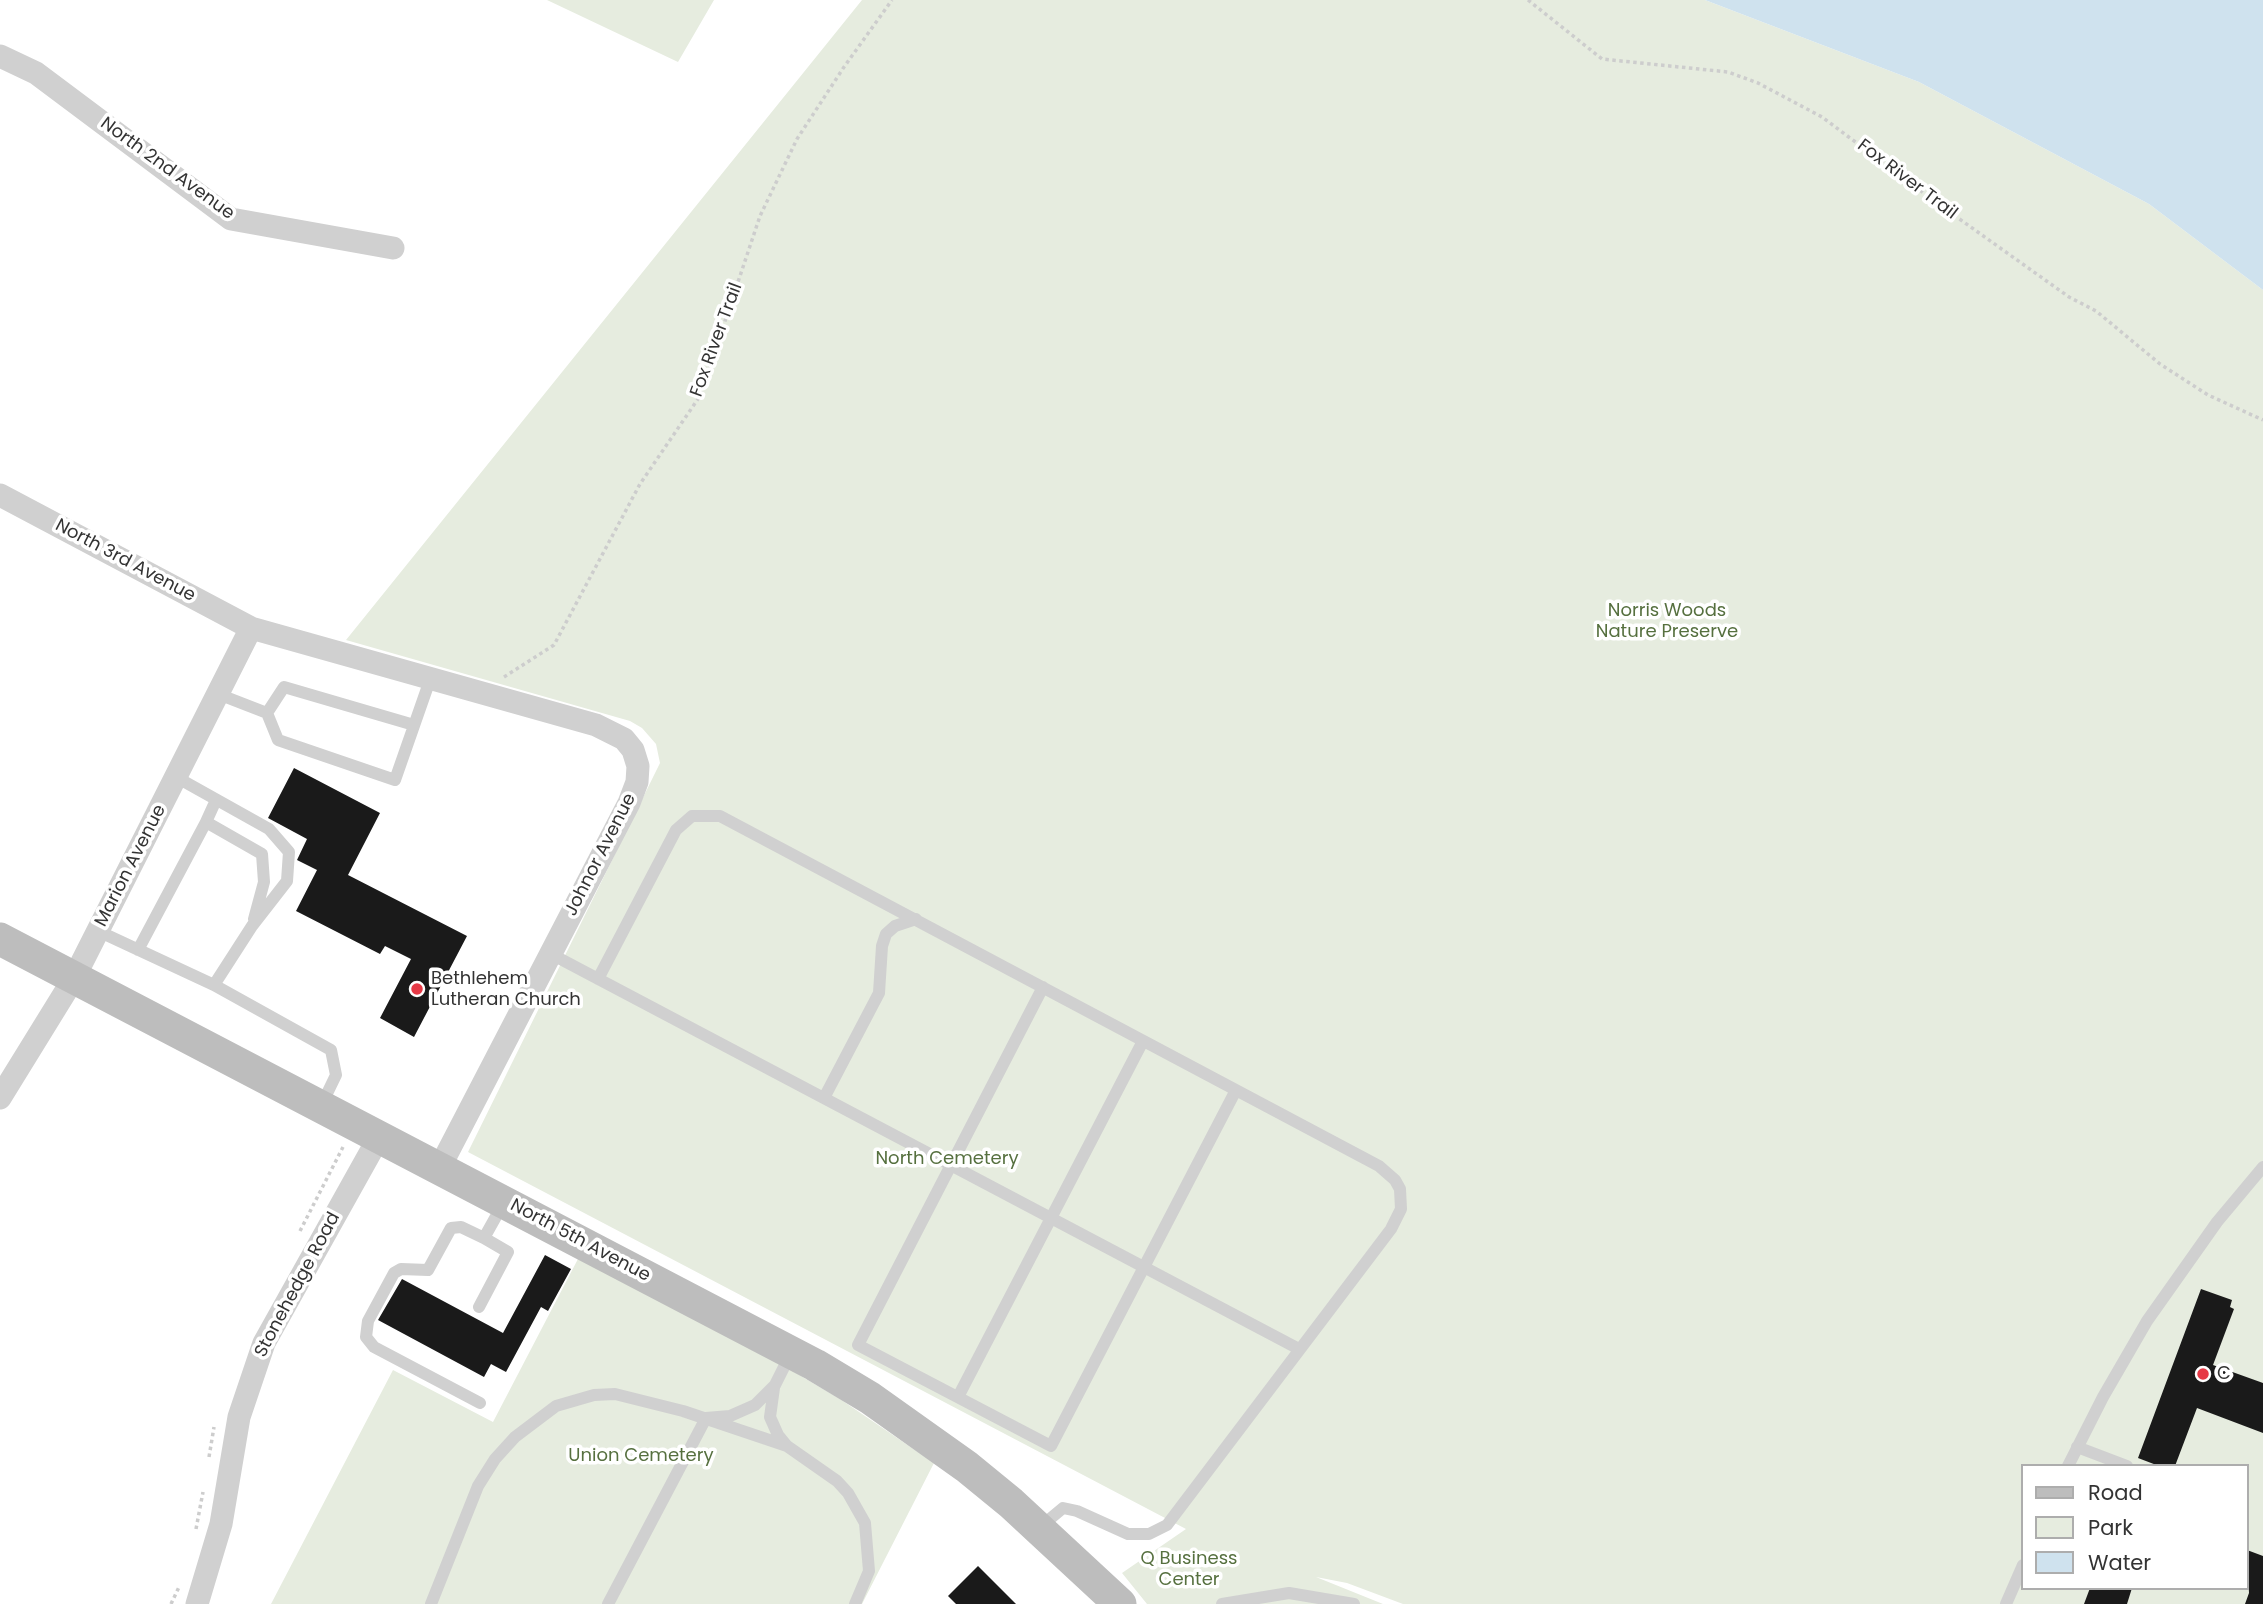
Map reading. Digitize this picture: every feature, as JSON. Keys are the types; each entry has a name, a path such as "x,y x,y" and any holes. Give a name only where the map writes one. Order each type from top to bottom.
{"main road":[{"name":"North 5th Avenue","path":"0,939 505,1201 791,1352 870,1398 967,1467 1039,1528 1120,1604"}],"street":[{"name":"North 2nd Avenue","path":"0,56 36,73 231,219 393,248"},
{"name":"North 3rd Avenue","path":"0,495 251,628"},
{"name":"Johnor Avenue","path":"251,628 492,693 611,730 634,750 638,766 637,782 629,803 440,1167"},
{"name":"Marion Avenue","path":"0,1098 74,978 251,628"},
{"name":"Stonehedge Road","path":"197,1604 221,1524 239,1417 264,1343 379,1137"}],"lane":[{"path":"218,694 267,713 278,740 395,780 431,677"},
{"path":"267,713 284,687 414,725"},
{"path":"176,777 269,829 289,852 287,881 252,926 214,985"},
{"path":"138,950 216,800"},
{"path":"598,979 676,830 692,816 711,815 732,821 1388,1172 1400,1189 1401,1209 1391,1229 1159,1531 1128,1534 1063,1508 1039,1528"},
{"path":"206,822 262,854 264,882 252,926"},
{"path":"824,1098 879,993 881,946 887,934 895,926 916,919"},
{"path":"98,931 214,985 331,1050 336,1075 321,1106"},
{"path":"551,954 1299,1349"},
{"path":"1043,987 858,1345 1051,1446 1236,1090"},
{"path":"958,1397 1143,1041"},
{"path":"2069,1464 2147,1321 2217,1222 2263,1167"},
{"path":"484,1238 505,1201"},
{"path":"479,1307 508,1252 461,1227 451,1228 428,1270 401,1269 394,1273 368,1321 366,1337 374,1347 480,1403"},
{"path":"787,1446 770,1417 775,1385 791,1352"},
{"path":"706,1418 741,1412 760,1401 775,1385"},
{"path":"431,1604 478,1486 495,1459 515,1437 545,1413 574,1399 615,1394 706,1418 787,1446 837,1481 848,1493 865,1523 869,1571 855,1604"},
{"path":"608,1604 706,1418"},
{"path":"2077,1447 2122,1464"},
{"path":"2006,1604 2022,1567"},
{"path":"1223,1604 1289,1593 1354,1604"}],"path":[{"name":"Fox River Trail","path":"492,693 505,675 554,645 640,484 700,396 760,216 804,129 892,0"},
{"name":"Fox River Trail","path":"1528,0 1602,60 1728,72 1758,83 1822,117 2069,297 2096,311 2160,364 2208,395 2263,420"}],"green space":[{"path":"547,0 714,0 678,62"},
{"name":"Norris Woods Nature Preserve","path":"862,0 1705,0 1919,82 2149,204 2263,290 2263,1604 1403,1604 1347,1583 1316,1577 1383,1604 1147,1604 1122,1573 1186,1529 468,1152 660,763 656,744 642,728 630,721 346,640"},
{"name":"Union Cemetery","path":"579,1257 784,1366 840,1399 934,1463 862,1604 271,1604 393,1370 493,1422"}],"water":[{"path":"1705,0 2263,0 2263,290 2149,204 1919,82"}],"building":[{"path":"294,768 380,813 348,875 467,936 414,1037 380,1018 411,959 385,946 380,954 296,911 317,870 297,860 307,839 268,818"},
{"path":"545,1255 571,1269 548,1311 541,1307 506,1372 491,1364 484,1377 378,1320 402,1279 503,1333"},
{"name":"C","path":"2201,1289 2232,1300 2230,1307 2234,1309 2213,1365 2263,1383 2263,1433 2197,1408 2176,1464 2154,1464 2138,1458"},
{"path":"2249,1551 2263,1556 2263,1604 2245,1604 2249,1593"},
{"path":"978,1566 1016,1604 956,1604 948,1596"},
{"path":"2089,1590 2131,1590 2127,1604 2084,1604"}],"place":[{"name":"Bethlehem Lutheran Church","path":"417,989"},
{"name":"C","path":"2203,1374"}],"park label":[{"name":"North Cemetery","path":"947,1159"},
{"name":"Q Business Center","path":"1189,1569"}]}
